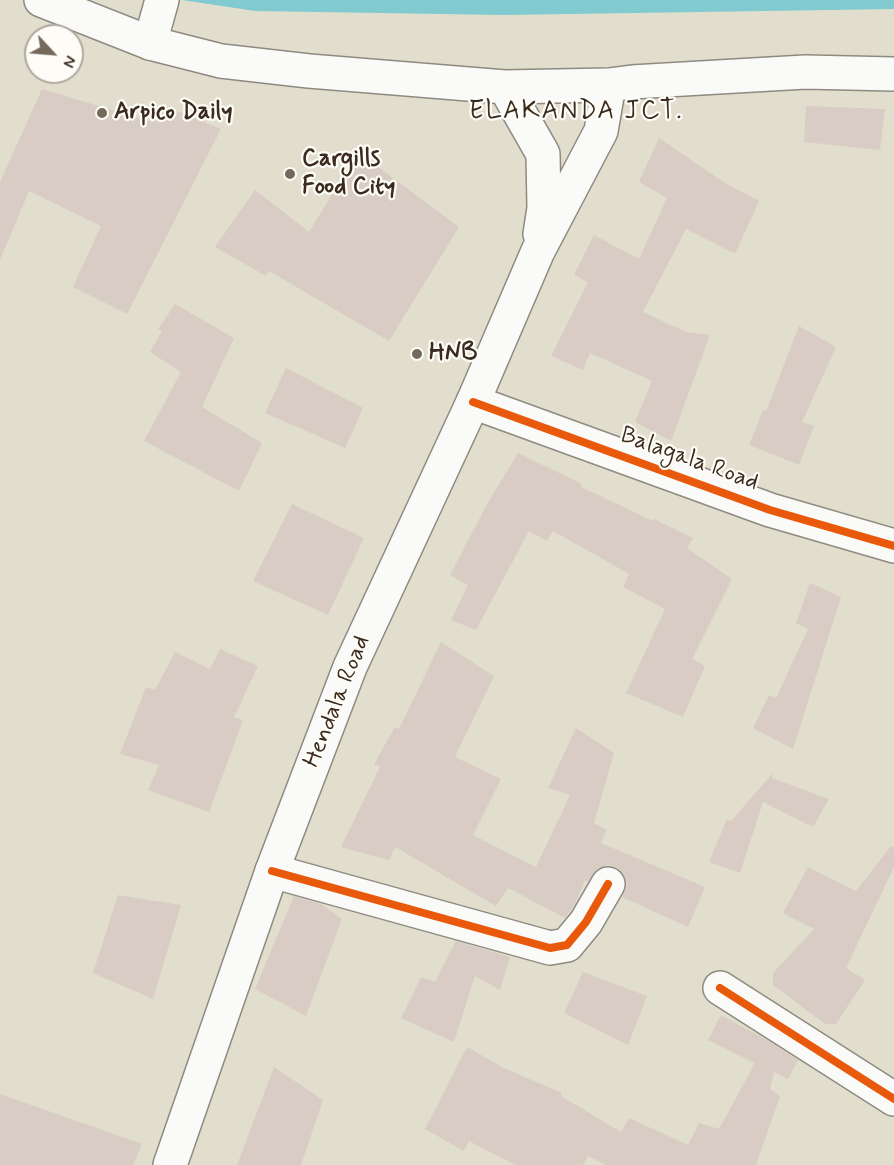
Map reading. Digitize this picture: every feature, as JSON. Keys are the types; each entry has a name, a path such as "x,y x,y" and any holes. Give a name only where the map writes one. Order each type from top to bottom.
{"main road":[{"path":"41,0 150,43 221,61 309,71 505,87 609,85 805,72 894,74"},
{"path":"150,43 162,2"},
{"name":"Hendala Road","path":"170,1165 272,871 350,667 473,402 538,251 601,131 609,85"},
{"name":"Hendala Road","path":"505,87 543,154 544,208 538,251"},
{"name":"Balagala Road","path":"473,402 770,510 894,546"},
{"path":"272,871 550,948 567,945 586,922 608,884"},
{"path":"720,988 894,1099"}],"water":[{"path":"182,0 894,0 894,9 504,15 255,11"}],"building":[{"path":"42,89 152,122 160,104 221,129 127,314 73,287 101,226 29,191 0,260 0,182"},
{"path":"806,106 885,109 880,150 804,142"},
{"path":"659,138 725,183 759,201 735,254 686,229 643,312 686,332 710,335 671,441 635,422 652,381 590,353 583,370 551,356 588,282 574,275 594,235 639,259 667,198 639,182"},
{"path":"358,152 459,227 389,341 269,271 266,276 215,247 255,190 309,232"},
{"path":"175,304 234,338 202,407 262,443 239,491 144,441 181,372 150,352 162,331 158,329"},
{"path":"799,326 836,347 802,422 814,426 799,465 749,445 763,410 766,411"},
{"path":"286,368 363,408 345,448 265,413"},
{"path":"518,453 582,484 581,487 693,538 687,548 732,579 692,659 705,666 683,717 626,693 665,609 623,587 629,574 553,531 547,541 529,531 476,630 451,620 468,585 450,575 486,506"},
{"path":"292,504 364,538 328,615 253,581"},
{"path":"810,583 841,597 793,749 753,728 769,695 776,698 808,629 796,623"},
{"path":"441,642 494,676 455,757 501,779 473,835 536,867 570,795 548,788 576,728 614,753 594,823 607,830 601,843 705,887 688,927 622,897 627,885 624,875 618,868 609,865 598,868 588,882 585,880 575,904 565,918 508,888 496,906 395,847 389,860 341,847 380,767 374,764 395,727 399,729"},
{"path":"220,649 258,666 234,717 243,720 209,812 148,790 159,765 120,754 146,687 155,690 175,652 210,669"},
{"path":"773,773 772,778 829,799 813,827 763,802 740,873 709,862 727,819 731,821"},
{"path":"891,846 894,848 894,867 846,968 865,980 836,1024 825,1024 773,985 773,973 814,929 783,913 808,867 856,891"},
{"path":"118,895 181,905 153,999 93,973"},
{"path":"294,896 321,904 342,919 306,1016 255,989"},
{"path":"456,941 510,957 500,990 475,976 454,1042 401,1018 421,977 435,982"},
{"path":"583,972 647,996 628,1045 564,1013"},
{"path":"721,1015 798,1060 788,1079 774,1072 770,1089 780,1096 756,1165 606,1165 588,1156 583,1165 515,1165 469,1141 464,1151 425,1129 467,1047 504,1068 562,1093 561,1096 621,1132 629,1118 688,1145 699,1123 719,1129 755,1063 708,1040"},
{"path":"274,1067 323,1100 301,1165 237,1165"},
{"path":"0,1094 142,1144 133,1165 0,1165"}],"cycle path":[{"path":"473,402 770,510 894,546"},
{"path":"272,871 550,948 567,945 586,922 608,884"},
{"path":"720,988 894,1099"}],"place":[{"name":"Arpico Daily","path":"102,113"},
{"name":"Cargills Food City","path":"290,174"},
{"name":"HNB","path":"417,354"}],"district":[{"name":"ELAKANDA JCT.","path":"576,113"}]}
